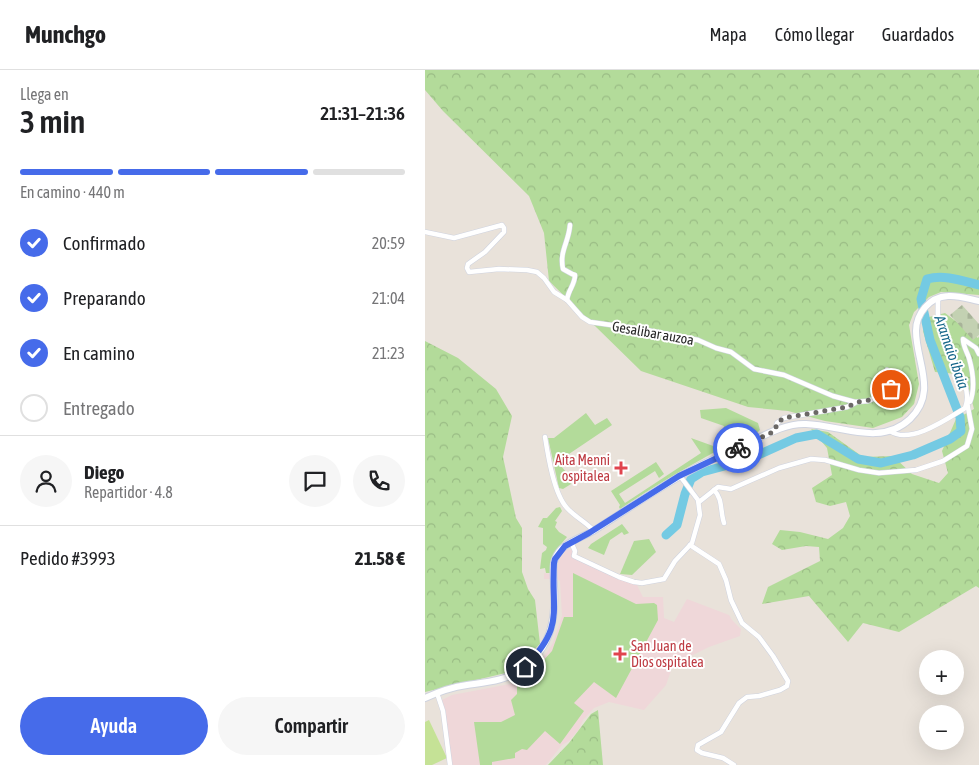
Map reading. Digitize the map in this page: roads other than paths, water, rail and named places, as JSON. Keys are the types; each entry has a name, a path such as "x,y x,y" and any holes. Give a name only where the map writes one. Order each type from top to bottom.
{"main road":[{"path":"425,698 465,685 489,682 512,676 525,667 539,653 550,634 554,619 555,559 561,550 679,476 775,431 791,426 805,424 857,433 880,433 890,430 910,418 922,398 924,381 917,338 918,318 926,306 938,298 947,296 979,301"}],"street":[{"path":"567,300 569,291 574,285 575,275 563,269 562,261 570,233 570,224"},
{"name":"Gesalibar auzoa","path":"425,232 454,238 499,225 503,226 505,228 504,232 485,252 468,264 468,271 507,269 535,272 544,278 553,292 567,300 582,317 590,322 698,340 730,352 753,368 784,375 833,396 855,402 868,401 884,396 891,391 887,370"},
{"path":"699,502 716,488 731,489 779,468 811,459 825,460 859,470 879,473 916,470 943,461 967,446 972,429 966,392 960,372 952,359 939,325 938,298"},
{"path":"890,430 895,434 906,436 921,432 965,408 967,402 971,402 973,388 970,360 963,339 976,348 979,354"},
{"name":"Gesalibar auzoa","path":"775,431 777,423 784,418 847,407 855,402"},
{"path":"545,437 560,500 594,530"},
{"path":"571,542 575,551 574,556 619,577 641,583 665,579 675,561 690,545 700,515 699,502 679,476"},
{"path":"716,488 720,497 721,514 724,523"},
{"path":"690,545 719,564 726,580 731,600 742,623 759,637 788,681 787,686 780,690 759,696 747,697 739,703 721,732 698,744 697,750 702,753 723,758 734,765"},
{"path":"437,693 443,711 450,765"}],"waterway":[{"name":"Aramaio ibaia","path":"666,535 677,525 691,479 702,472 747,460 796,438 817,434 858,459 881,463 913,455 950,439 961,431 960,417 930,340 921,299 927,279 940,277 979,285"}],"place":[{"name":"Aita Menni ospitalea","path":"621,468"},
{"name":"San Juan de Dios ospitalea","path":"620,654"}]}
